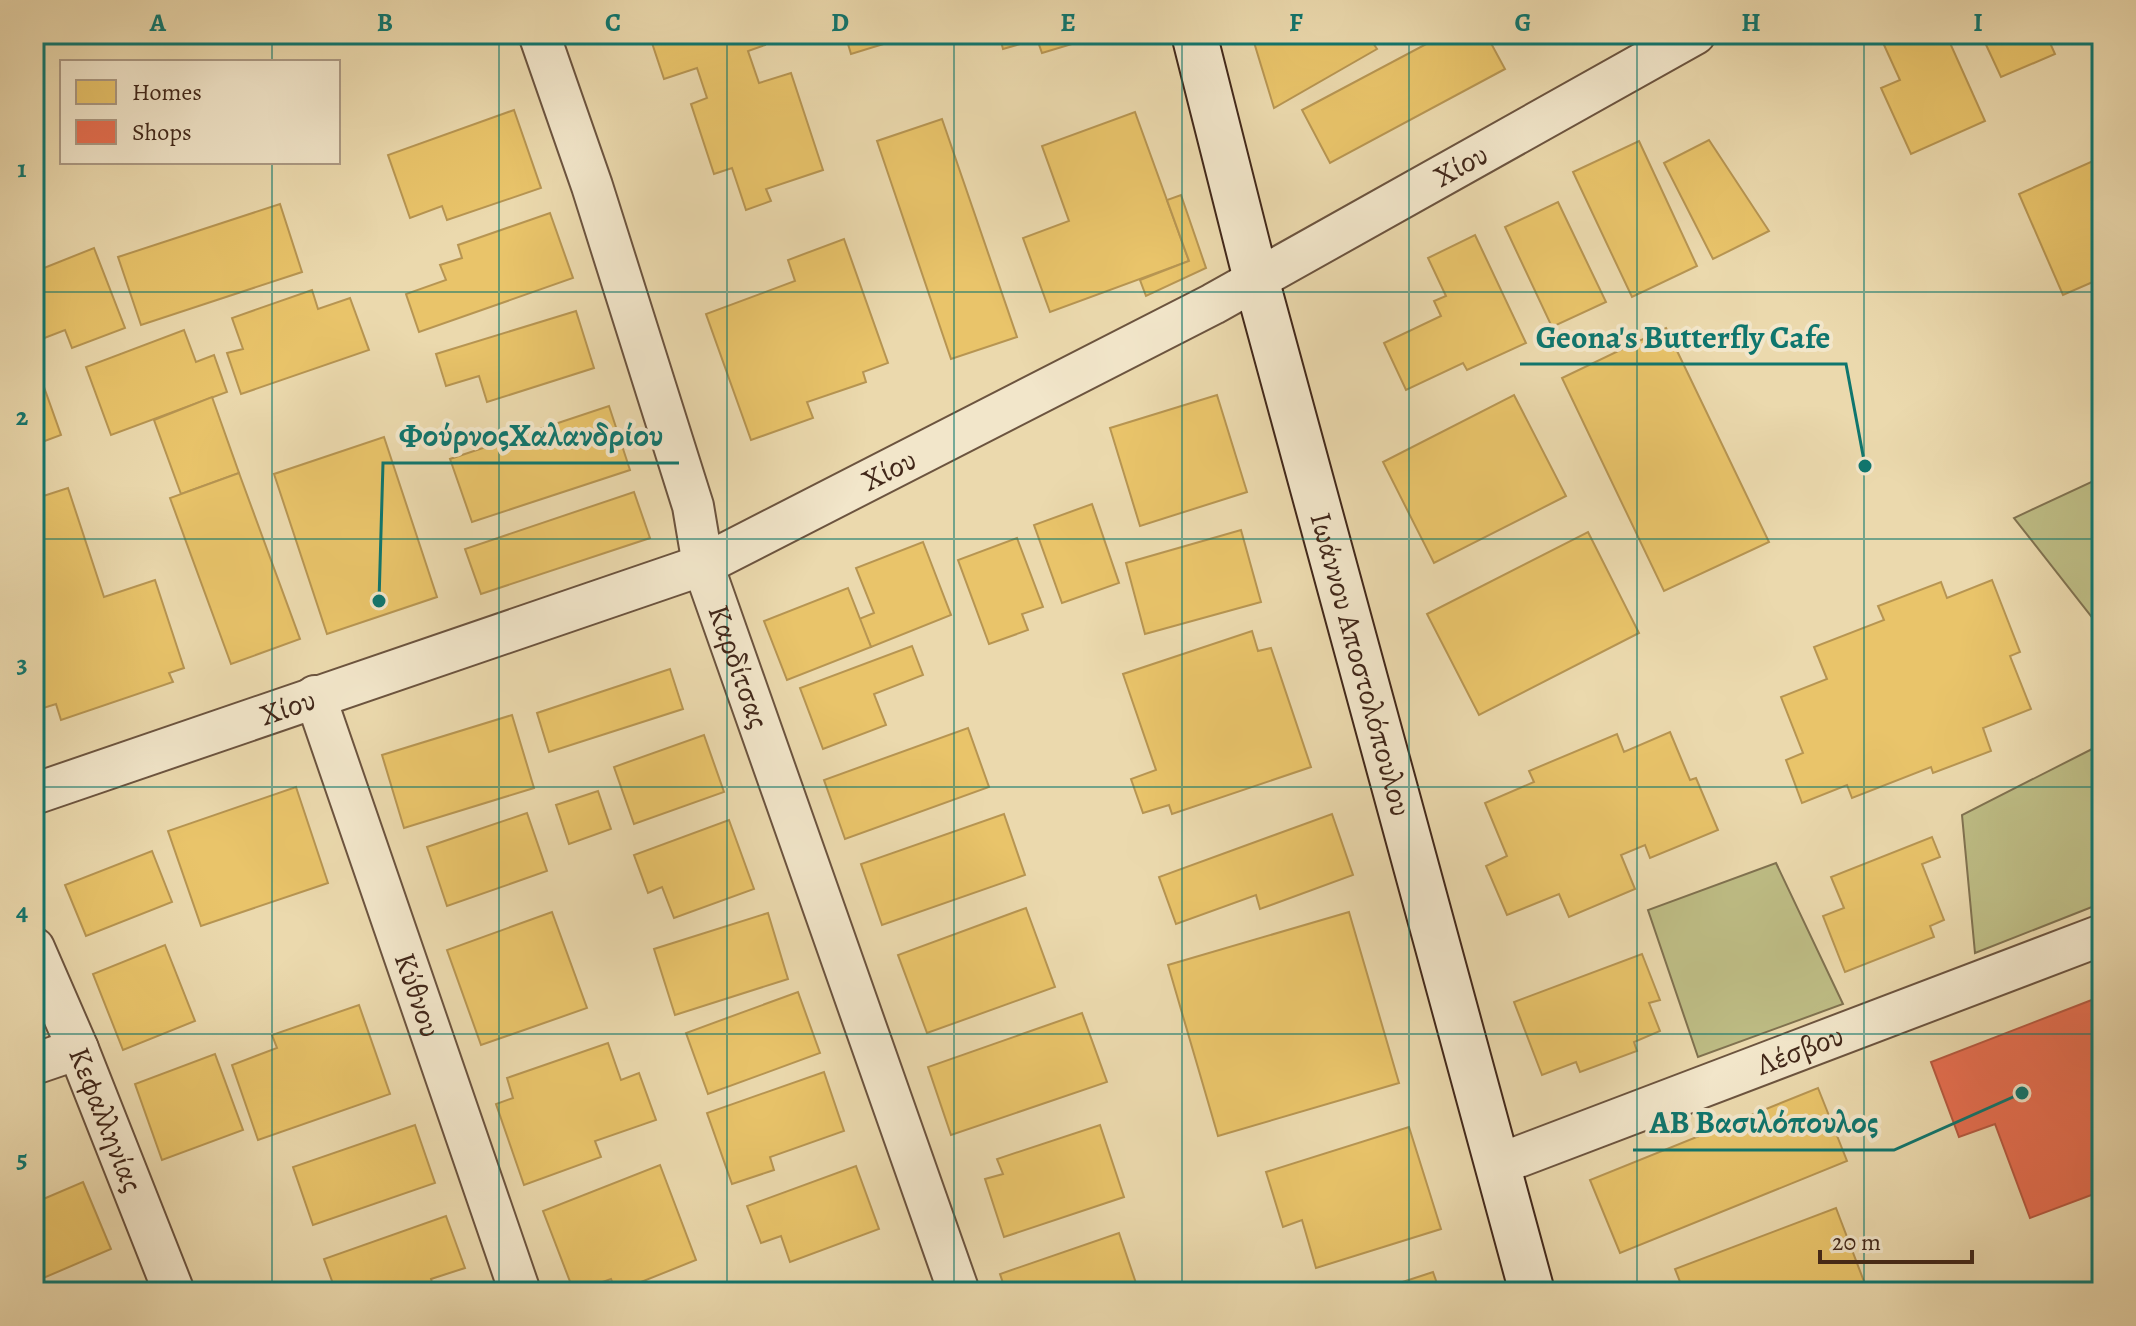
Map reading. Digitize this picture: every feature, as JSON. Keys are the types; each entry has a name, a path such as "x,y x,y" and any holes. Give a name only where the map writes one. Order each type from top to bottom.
{"street":[{"name":"Καρδίτσας","path":"539,34 592,186 693,506 703,565 959,1292"},
{"name":"Ιωάννου Αποστολόπουλου","path":"1194,34 1256,279 1532,1292"},
{"name":"Χίου","path":"34,794 703,565 1256,279 1695,34"},
{"name":"Κύθνου","path":"315,696 520,1292"},
{"name":"Λέσβου","path":"1497,1165 2102,935"},
{"name":"Κεφαλληνίας","path":"34,948 78,1049 174,1292"},
{"path":"34,1064 78,1049"}],"shaded area":[{"path":"2102,477 2102,630 2014,518"},
{"path":"2102,744 2102,903 1975,953 1962,815"},
{"path":"1776,863 1843,1004 1698,1057 1648,910"}],"building: Homes":[{"path":"649,34 762,34 765,45 748,51 759,83 791,73 823,170 766,189 771,201 746,210 732,168 714,174 691,104 707,98 697,68 664,79"},
{"path":"845,34 916,34 851,54"},
{"path":"999,34 1105,34 1042,53 1037,39 1003,49"},
{"path":"1263,34 1367,34 1377,49 1274,108 1253,39"},
{"path":"1445,34 1486,34 1505,69 1330,163 1302,110"},
{"path":"1879,34 1946,34 1985,121 1911,154 1881,88 1900,80"},
{"path":"1981,34 2046,34 2055,54 2001,77"},
{"path":"514,110 541,188 447,220 442,206 410,218 388,155"},
{"path":"1135,112 1189,261 1050,312 1023,238 1069,221 1042,146"},
{"path":"942,119 1017,337 951,359 877,141"},
{"path":"1709,140 1769,231 1713,259 1664,163"},
{"path":"1639,141 1697,266 1632,297 1573,172"},
{"path":"2102,157 2102,278 2063,295 2019,194"},
{"path":"1181,195 1206,268 1146,296 1140,280 1189,261 1167,200"},
{"path":"1558,202 1606,302 1552,327 1505,227"},
{"path":"280,204 302,272 141,325 118,257"},
{"path":"550,213 573,278 419,332 406,294 446,280 440,265 462,258 458,245"},
{"path":"1475,235 1526,343 1467,370 1463,363 1406,390 1384,343 1441,316 1434,301 1446,296 1428,258"},
{"path":"844,239 888,363 863,372 866,382 807,402 813,418 751,440 706,314 795,281 788,260"},
{"path":"94,248 125,328 72,348 65,330 34,342 34,272"},
{"path":"312,290 318,309 350,298 369,350 241,394 227,353 243,349 232,318"},
{"path":"576,311 594,368 487,402 479,376 446,386 436,354"},
{"path":"1666,328 1769,542 1664,591 1562,378"},
{"path":"184,330 196,362 214,355 227,392 111,435 86,367"},
{"path":"39,373 61,435 34,445 34,375"},
{"path":"1217,395 1247,492 1140,526 1110,428"},
{"path":"1514,395 1566,496 1434,563 1383,462"},
{"path":"212,397 239,473 181,494 154,420"},
{"path":"609,406 630,470 472,522 450,459"},
{"path":"384,437 437,597 327,634 274,474"},
{"path":"239,473 300,639 231,664 170,498"},
{"path":"68,488 104,597 155,580 184,668 169,673 173,682 61,720 56,704 34,711 34,499"},
{"path":"634,492 650,538 481,594 465,549"},
{"path":"1092,504 1119,583 1062,603 1034,525"},
{"path":"1241,530 1261,602 1145,634 1126,563"},
{"path":"1588,532 1639,633 1479,715 1427,614"},
{"path":"1017,538 1043,607 1022,614 1028,630 989,644 958,560"},
{"path":"923,542 951,615 871,647 859,619 874,613 856,568"},
{"path":"1992,580 2020,652 2010,656 2031,709 1983,728 1991,751 1933,773 1931,767 1852,798 1847,785 1802,803 1786,760 1803,753 1781,697 1827,679 1814,647 1884,620 1878,606 1941,582 1947,598"},
{"path":"848,588 871,647 787,680 764,621"},
{"path":"1252,631 1258,651 1271,648 1311,767 1172,814 1169,805 1143,813 1131,779 1156,770 1123,674"},
{"path":"912,646 923,675 874,694 886,725 823,749 800,688"},
{"path":"670,669 683,709 549,752 537,713"},
{"path":"512,715 534,788 404,828 382,755"},
{"path":"968,728 989,787 845,839 824,780"},
{"path":"1670,732 1690,780 1696,778 1718,830 1650,858 1645,845 1621,855 1635,889 1569,917 1559,894 1507,915 1486,866 1507,856 1485,803 1534,782 1529,771 1617,734 1624,752"},
{"path":"704,735 724,792 634,824 614,767"},
{"path":"296,787 328,883 201,926 168,831"},
{"path":"598,791 611,829 569,844 556,805"},
{"path":"527,813 547,871 447,906 427,847"},
{"path":"1004,814 1025,875 882,925 861,864"},
{"path":"1332,814 1353,875 1260,909 1256,895 1176,924 1159,877"},
{"path":"729,820 754,889 674,918 662,887 648,893 634,855"},
{"path":"1932,837 1940,857 1922,864 1944,920 1930,926 1934,937 1845,972 1823,916 1844,908 1831,877"},
{"path":"152,851 172,902 86,936 65,885"},
{"path":"1026,908 1055,987 927,1033 898,955"},
{"path":"552,912 587,1008 481,1045 447,950"},
{"path":"1349,912 1399,1083 1218,1136 1168,965"},
{"path":"768,913 788,979 675,1015 654,949"},
{"path":"165,945 195,1021 123,1050 93,974"},
{"path":"1642,954 1660,1000 1649,1003 1660,1031 1634,1042 1637,1051 1580,1072 1576,1062 1542,1075 1514,1002"},
{"path":"798,992 820,1053 708,1094 686,1033"},
{"path":"359,1005 390,1094 258,1140 232,1065 277,1048 272,1035"},
{"path":"1082,1013 1107,1082 951,1135 928,1067"},
{"path":"608,1043 621,1080 639,1073 656,1120 595,1141 601,1157 524,1185 496,1104 513,1098 507,1078"},
{"path":"215,1054 243,1130 162,1160 135,1084"},
{"path":"824,1072 844,1131 770,1157 774,1170 732,1184 707,1113"},
{"path":"1818,1088 1847,1161 1620,1253 1590,1180"},
{"path":"415,1125 435,1183 313,1225 293,1167"},
{"path":"1100,1125 1124,1197 1004,1237 985,1179 1003,1174 997,1159"},
{"path":"1409,1127 1441,1229 1316,1268 1302,1220 1283,1227 1266,1172"},
{"path":"660,1165 696,1260 616,1292 611,1279 574,1292 543,1211"},
{"path":"856,1166 879,1229 790,1262 781,1236 761,1243 747,1206"},
{"path":"83,1182 111,1249 34,1282 34,1203"},
{"path":"1836,1208 1868,1292 1684,1292 1675,1269"},
{"path":"446,1216 465,1268 431,1279 434,1289 426,1292 336,1292 324,1259"},
{"path":"1119,1233 1139,1292 1006,1292 1000,1274"},
{"path":"1433,1272 1440,1292 1372,1292"}],"building: Shops":[{"path":"2102,996 2102,1191 2030,1218 1995,1124 1959,1137 1931,1062"}],"place":[{"name":"Geona's Butterfly Cafe","path":"1865,466"},
{"name":"ΦούρνοςΧαλανδρίου","path":"379,601"},
{"name":"ΑΒ Βασιλόπουλος","path":"2022,1093"}]}
